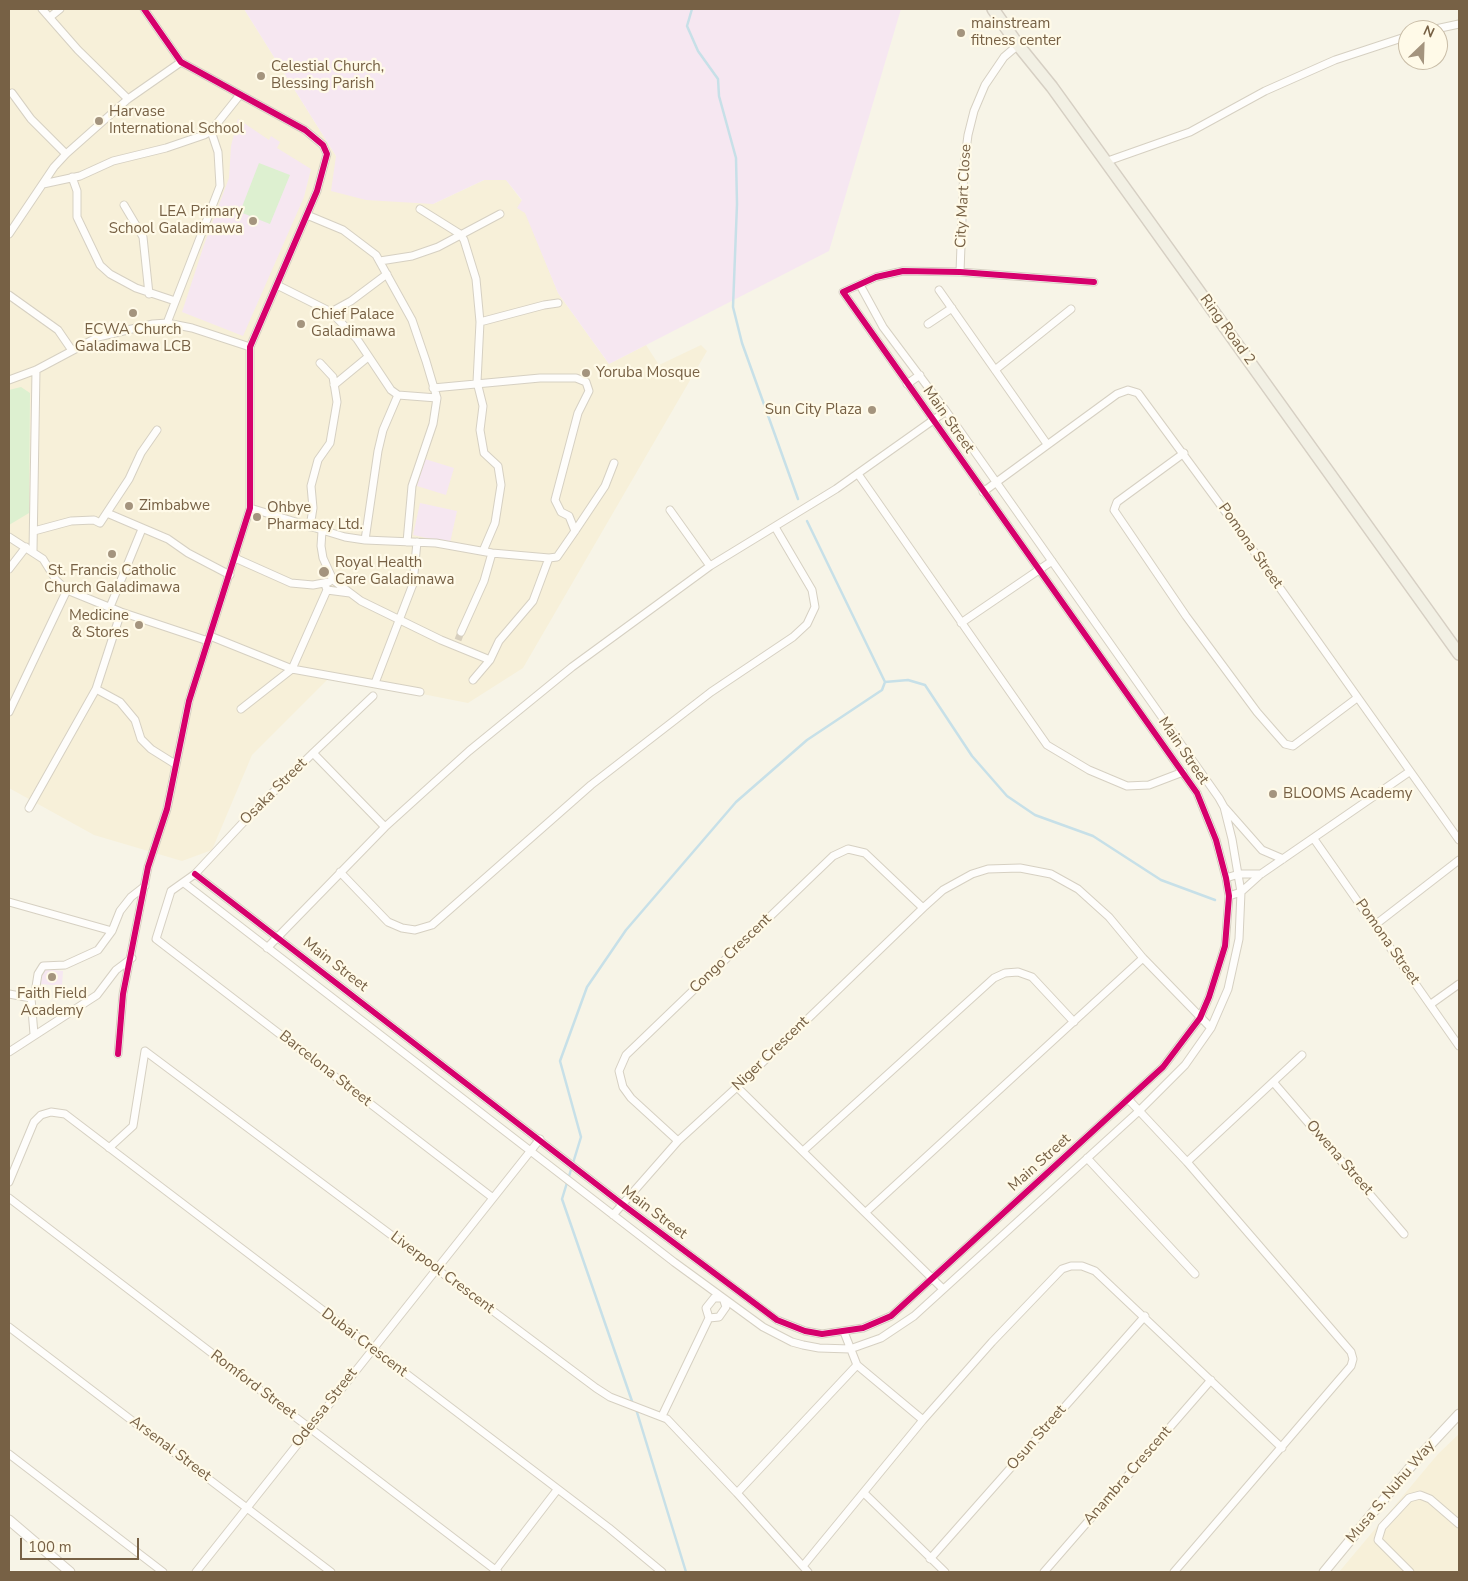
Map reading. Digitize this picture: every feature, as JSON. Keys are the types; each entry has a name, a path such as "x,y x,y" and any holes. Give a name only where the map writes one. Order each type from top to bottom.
{"main road":[{"name":"Ring Road 2","path":"993,9 1018,45 1052,87 1459,654"}],"street":[{"path":"42,9 78,50 128,99"},
{"path":"50,16 60,9"},
{"path":"118,1054 123,994 132,958 148,867 167,809 189,701 250,508 250,346 307,215 327,160 325,149 304,130 181,62 144,9"},
{"path":"1105,162 1190,132 1266,90 1334,60 1398,39"},
{"name":"City Mart Close","path":"960,272 964,166 974,111 989,79 1004,57 1018,45"},
{"path":"9,234 12,221 66,154 128,99 181,62"},
{"path":"12,93 31,119 66,154"},
{"path":"43,184 80,176 113,160 174,146 211,131 240,96"},
{"path":"167,324 220,186 218,152 211,131"},
{"path":"72,177 77,191 77,217 100,265 110,274 149,294 175,302"},
{"path":"124,205 143,237 149,294"},
{"path":"420,209 460,234 468,247 473,264 480,322 478,382 483,406 480,430 484,453 498,466 500,485 495,523 483,551"},
{"path":"380,261 426,251 500,214"},
{"path":"307,215 343,230 363,244 380,261 412,320 437,398 433,424 412,486 407,542"},
{"path":"860,285 885,274 903,271 960,272 1094,282"},
{"path":"331,312 351,301 387,274"},
{"path":"277,284 331,312 357,339 391,390 398,395 437,398"},
{"name":"Main Street","path":"184,883 612,1215 763,1327 792,1342 819,1348 850,1349 881,1338 898,1328 944,1289 1139,1111 1185,1065 1211,1028 1228,989 1237,956 1241,892 1239,874 1224,806 1198,765 946,411 883,327 860,285 843,292 1196,793 1209,821 1221,855 1229,896 1227,929 1222,959 1210,997 1200,1018 1163,1068 934,1278 891,1316 877,1323 844,1332 822,1334 777,1320 622,1204 195,874"},
{"path":"939,290 1047,444"},
{"path":"9,295 58,330 71,350"},
{"path":"480,322 558,303"},
{"path":"928,324 952,308"},
{"path":"995,370 1071,309"},
{"path":"9,380 36,370 98,337 153,324 192,328 250,346"},
{"path":"873,334 883,327"},
{"path":"334,385 368,357"},
{"path":"310,527 313,508 311,486 318,460 329,447 333,432 336,402 331,374 320,363"},
{"path":"33,551 36,370"},
{"path":"907,384 920,375"},
{"path":"433,388 478,382 576,378 588,385 589,391 578,413 555,500 561,512 569,516 575,531"},
{"name":"Pomona Street","path":"983,492 1117,394 1132,390 1138,392 1184,453 1459,840"},
{"path":"365,540 378,451 383,430 398,395"},
{"path":"267,948 385,827 468,751 572,667 710,566 858,474 946,411"},
{"path":"34,531 72,521 94,520 100,523 135,468 140,453 157,430"},
{"path":"1184,453 1117,502 1114,510 1186,616 1257,712 1285,744 1293,746 1357,698"},
{"path":"250,508 322,531 365,540 436,543 492,553 549,558 557,557 575,531 604,486 614,463"},
{"path":"858,474 1047,744 1057,752 1103,778 1127,786 1149,785 1183,772"},
{"path":"670,510 710,566"},
{"path":"108,513 168,539 188,553 230,574"},
{"path":"340,872 388,922 402,928 415,930 432,925 592,785 711,692 793,636 807,624 815,607 812,590 774,527"},
{"path":"110,607 142,529"},
{"path":"322,531 321,546 323,558 333,580 361,601 457,643 490,660"},
{"path":"9,537 33,551 49,566 56,580 67,590 121,612 209,638 292,669 420,692"},
{"path":"375,683 401,620 413,584 417,542"},
{"path":"9,569 26,547"},
{"path":"461,632 484,581 492,553"},
{"path":"235,558 267,570 291,583 326,587 350,593"},
{"path":"473,680 490,660 500,641 532,601 549,558"},
{"path":"961,623 1052,561"},
{"path":"241,709 292,669 326,587 333,580"},
{"path":"9,712 67,590"},
{"path":"29,808 96,689 121,612"},
{"path":"96,689 120,702 135,720 140,739 151,749 175,764"},
{"path":"313,753 373,696"},
{"name":"Osaka Street","path":"156,939 171,891 195,874 252,813 313,753 385,827"},
{"path":"1229,896 1241,892 1261,874 1409,772"},
{"path":"1224,806 1262,850 1283,859"},
{"name":"Pomona Street","path":"1314,839 1459,1046"},
{"name":"Congo Crescent","path":"678,1141 631,1098 623,1087 619,1071 626,1055 833,856 848,849 864,853 923,908"},
{"path":"1374,925 1459,860"},
{"name":"Niger Crescent","path":"612,1215 678,1141 737,1087 923,908 943,890 972,874 1005,868 1037,871 1063,880 1092,900 1211,1028"},
{"path":"1226,878 1239,874 1261,874"},
{"path":"34,1034 31,998 35,993 38,974 43,966 65,965 98,950 112,930 126,904 145,886"},
{"path":"9,902 112,930"},
{"name":"Barcelona Street","path":"156,939 493,1198"},
{"path":"9,1052 34,1034 97,996 116,970 132,958"},
{"path":"866,1212 1144,958"},
{"path":"802,1151 994,978 1005,973 1018,972 1032,977 1074,1022"},
{"path":"1431,1004 1459,984"},
{"path":"9,994 31,998"},
{"name":"Liverpool Crescent","path":"109,1148 133,1126 145,1051 610,1397 662,1416 672,1424 737,1493 805,1569"},
{"path":"1187,1162 1302,1055"},
{"name":"Owena Street","path":"1274,1083 1404,1234"},
{"path":"737,1087 944,1289"},
{"path":"1129,1100 1187,1162 1351,1352 1353,1359 1351,1366 1174,1572"},
{"name":"Dubai Crescent","path":"9,1182 34,1122 41,1115 52,1112 65,1114 609,1528 662,1572"},
{"name":"Odessa Street","path":"196,1572 435,1268 540,1139"},
{"path":"1086,1158 1195,1274"},
{"name":"Romford Street","path":"9,1198 496,1572"},
{"path":"805,1569 924,1420 992,1342 1062,1269 1082,1266 1095,1271 1145,1316 1282,1448"},
{"path":"723,1298 731,1287"},
{"path":"662,1416 709,1318 706,1308 714,1298 723,1298"},
{"path":"709,1318 719,1317 726,1307 723,1298"},
{"name":"Osun Street","path":"930,1560 1145,1316"},
{"name":"Arsenal Street","path":"9,1327 331,1572"},
{"path":"844,1332 857,1366 924,1420"},
{"path":"737,1493 857,1366"},
{"name":"Anambra Crescent","path":"1044,1572 1211,1380"},
{"name":"Musa S. Nuhu Way","path":"1324,1572 1416,1459 1459,1414"},
{"path":"9,1454 163,1572"},
{"path":"496,1572 557,1490"},
{"path":"864,1493 930,1560 945,1572"},
{"path":"1410,1572 1378,1540 1382,1528 1408,1498 1420,1495 1430,1499 1459,1524"},
{"path":"9,1520 70,1572"}],"shaded area":[{"path":"9,9 244,9 336,156 433,204 484,180 506,180 522,201 558,293 609,364 646,345 659,365 701,345 707,351 523,668 468,703 331,676 252,755 212,850 182,861 94,835 9,788"},
{"path":"244,9 901,9 829,251 609,364 558,293 525,213 517,208 522,200 506,180 484,180 433,204 366,200 331,191 336,156"},
{"name":"LEA Primary School Galadimawa","path":"238,119 269,140 271,136 280,142 277,148 311,169 304,197 243,336 182,312 229,178 231,146"},
{"path":"425,459 454,468 446,495 417,486"},
{"path":"420,503 457,511 450,543 413,535"},
{"name":"Faith Field Academy","path":"42,969 63,971 62,986 41,984"},
{"path":"1459,1434 1459,1572 1339,1572 1438,1454"}],"green space":[{"path":"259,163 290,175 270,224 240,212"},
{"path":"21,387 30,393 29,513 9,525 9,390"}],"waterway":[{"path":"692,9 687,26 698,51 718,79 719,96 736,158 737,204 733,307 742,343 798,499"},
{"path":"633,1404 562,1199 581,1137 560,1061 587,987 626,930 736,802 807,740 882,690 885,682 807,521"},
{"path":"885,682 908,680 925,685 972,756 1007,796 1035,815 1093,836 1161,880 1215,900"},
{"path":"636,1409 686,1572"}],"tunnel":[{"path":"458,640 461,632"}],"cycle path":[{"path":"118,1054 123,994 148,867 167,809 189,701 250,508 250,347 317,191 327,154 323,145 305,130 181,62 144,9"},
{"path":"195,874 622,1204 777,1320 805,1331 822,1334 863,1328 891,1316 1163,1067 1200,1018 1209,997 1225,946 1229,896 1226,878 1216,840 1197,793 843,292 876,277 903,271 960,272 1094,282"}],"place":[{"name":"mainstream fitness center","path":"961,33"},
{"name":"Celestial Church, Blessing Parish","path":"261,76"},
{"name":"Harvase International School","path":"99,121"},
{"name":"LEA Primary School Galadimawa","path":"253,221"},
{"name":"ECWA Church Galadimawa LCB","path":"133,313"},
{"name":"Chief Palace Galadimawa","path":"301,324"},
{"name":"Yoruba Mosque","path":"586,373"},
{"name":"Sun City Plaza","path":"872,410"},
{"name":"Zimbabwe","path":"129,506"},
{"name":"Ohbye Pharmacy Ltd.","path":"257,517"},
{"name":"St. Francis Catholic Church Galadimawa","path":"112,554"},
{"name":"Royal Health Care Galadimawa","path":"324,572"},
{"name":"Medicine & Stores","path":"139,625"},
{"name":"BLOOMS Academy","path":"1273,794"},
{"name":"Faith Field Academy","path":"52,977"}]}
